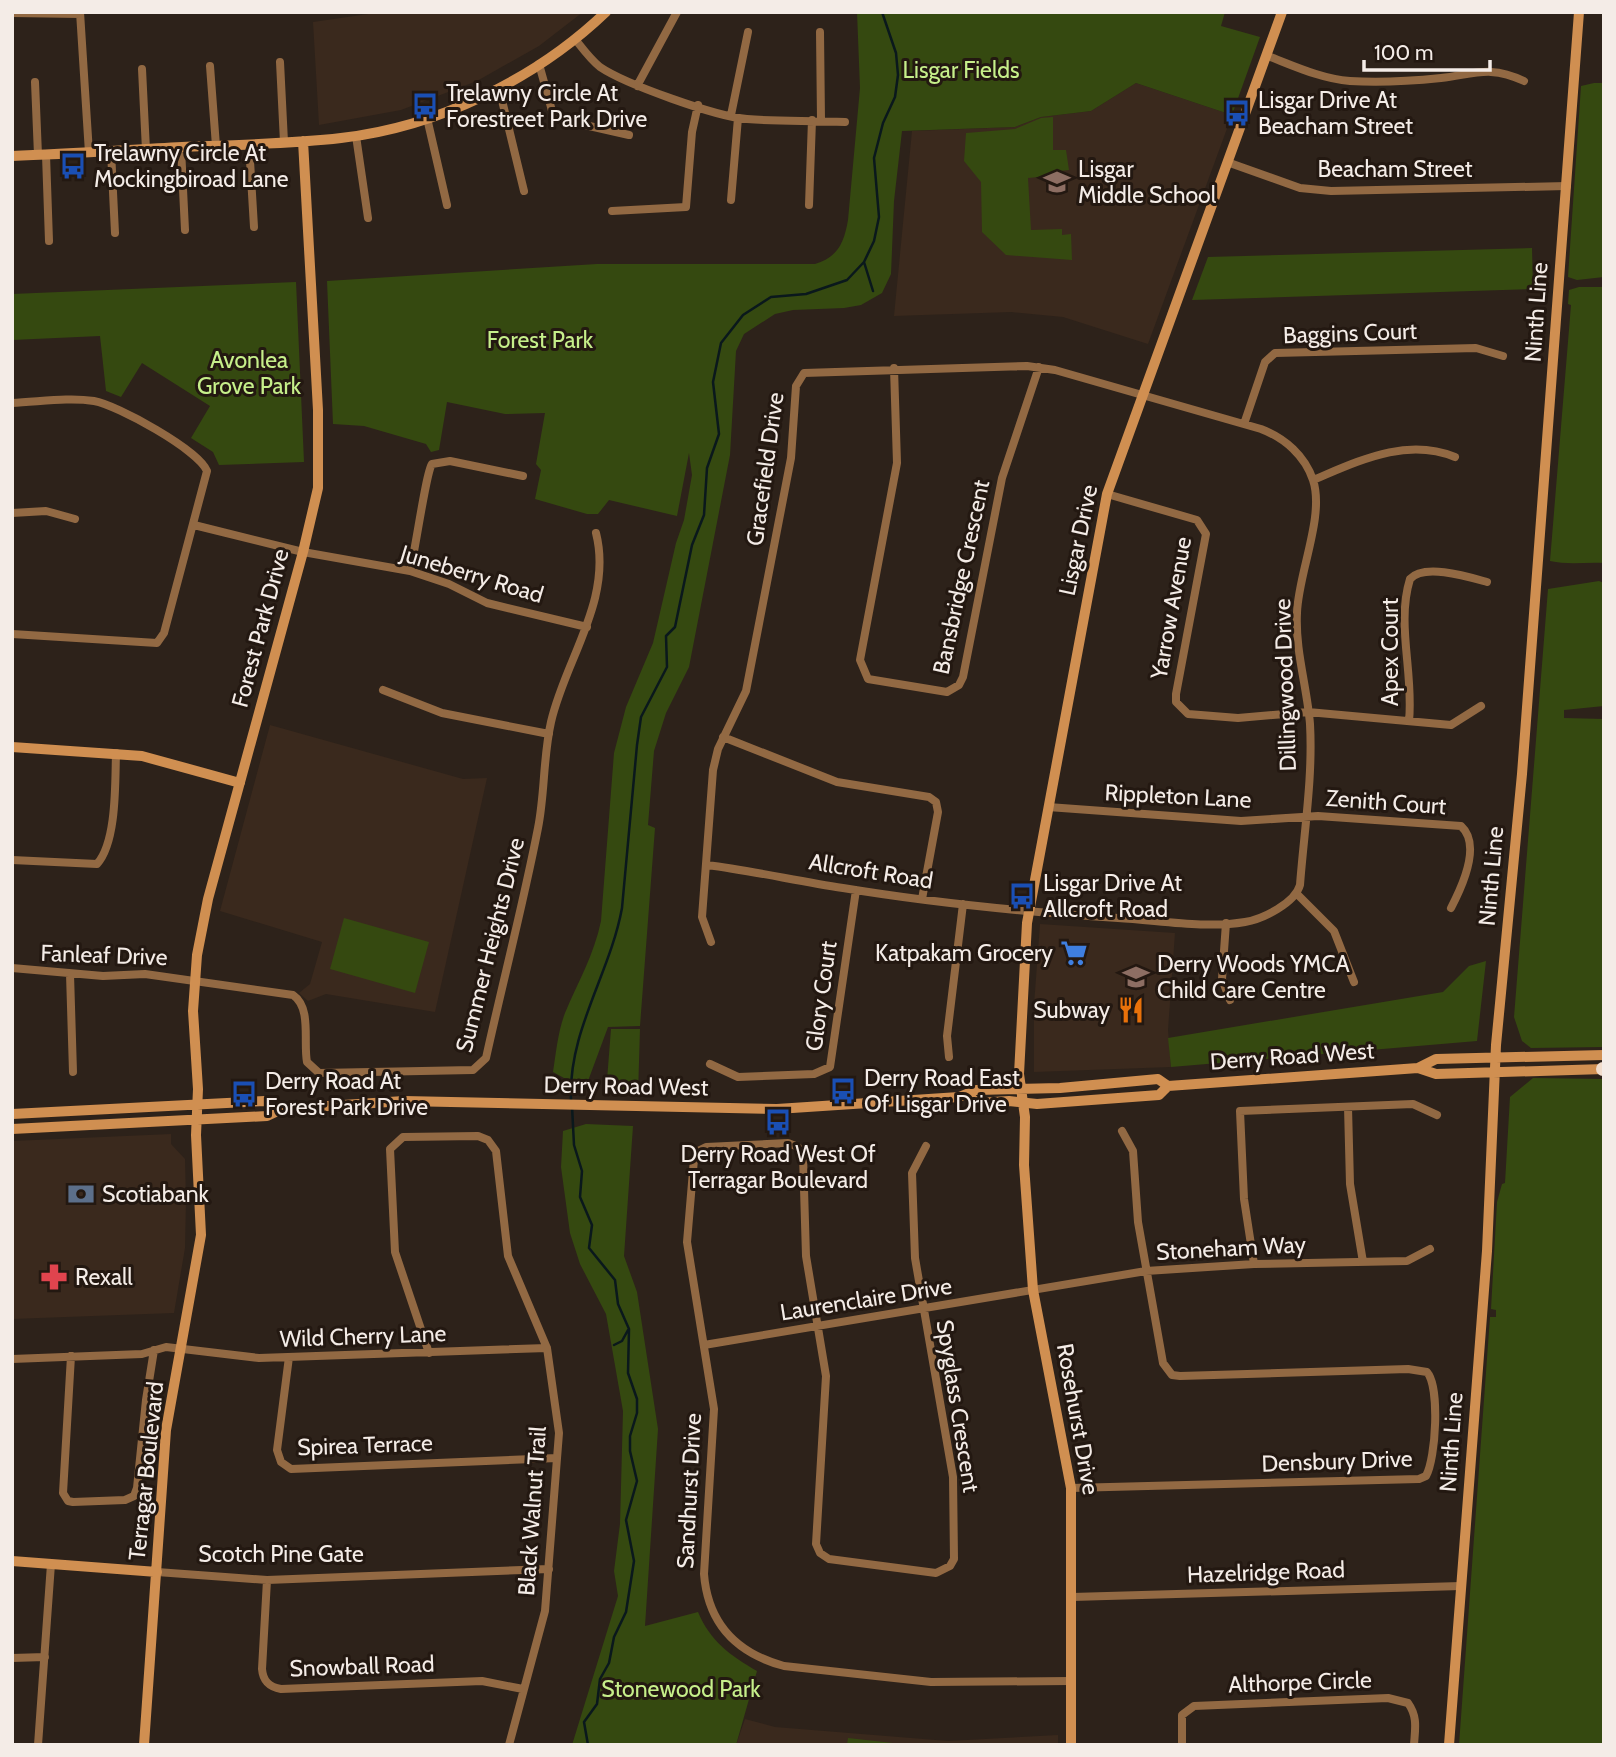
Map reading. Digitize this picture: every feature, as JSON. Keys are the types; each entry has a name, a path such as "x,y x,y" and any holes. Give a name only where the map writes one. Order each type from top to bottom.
{"street":[{"path":"12,156 356,136 427,118 499,88 575,39 606,12"},
{"path":"637,86 677,12"},
{"name":"Lisgar Drive","path":"1023,1102 1021,1001 1029,911 1107,494 1282,12"},
{"name":"Ninth Line","path":"1449,1745 1487,1251 1495,1058 1522,774 1579,12"},
{"path":"12,13 80,13 89,153"},
{"path":"731,200 735,117 748,32"},
{"path":"820,32 821,120"},
{"path":"575,39 603,68 637,86 698,106 735,117 845,122"},
{"path":"1268,56 1319,75 1351,81 1438,78 1474,71 1502,71 1524,81"},
{"path":"279,62 284,142"},
{"path":"539,64 554,118 629,135"},
{"path":"210,66 216,146"},
{"path":"142,69 146,150"},
{"path":"35,82 49,241"},
{"path":"499,88 524,191"},
{"path":"612,211 686,207 692,132 698,106"},
{"path":"427,118 447,205"},
{"path":"809,205 811,120"},
{"path":"356,136 368,218"},
{"name":"Forest Park Drive","path":"197,1120 194,979 206,909 316,502 319,460 303,141"},
{"path":"250,144 254,227"},
{"path":"181,148 185,229"},
{"path":"111,152 115,233"},
{"name":"Beacham Street","path":"1227,162 1300,188 1331,191 1567,186"},
{"name":"Baggins Court","path":"1244,424 1265,362 1275,353 1476,348 1503,356"},
{"name":"Gracefield Drive","path":"711,942 702,917 713,770 723,737 746,691 791,458 798,380 808,370 1039,367 1143,396"},
{"name":"Bansbridge Crescent","path":"894,368 897,463 860,660 868,679 947,692 959,685 963,677 1002,478 1039,367"},
{"path":"1143,396 1271,433 1285,441 1304,463 1313,480 1378,455 1401,450 1430,449 1455,457"},
{"path":"12,403 94,401 122,412 194,455 201,460 207,471 164,633 158,643 12,635"},
{"path":"410,571 421,523 427,475 432,464 450,461 523,476"},
{"name":"Dillingwood Drive","path":"1297,894 1300,885 1310,753 1297,614 1315,505 1313,480"},
{"name":"Yarrow Avenue","path":"1107,494 1190,517 1203,526 1206,534 1176,695 1182,710 1188,715 1238,718 1308,712"},
{"path":"12,513 46,511 75,519"},
{"name":"Juneberry Road","path":"194,525 303,552 410,571 449,584 487,603 587,627"},
{"path":"383,690 442,713 549,734 559,691 587,627 602,556 596,533"},
{"name":"Apex Court","path":"1409,721 1412,686 1405,633 1410,579 1421,572 1459,574 1486,582"},
{"path":"1308,712 1451,725 1481,706"},
{"name":"Summer Heights Drive","path":"194,979 296,996 303,1010 307,1062 319,1073 478,1068 486,1058 538,827 549,734"},
{"path":"723,737 837,782 929,797 936,802 939,812 922,899"},
{"path":"12,747 116,753 149,758 240,783"},
{"path":"12,860 97,864 104,854 110,832 116,753"},
{"name":"Rippleton Lane","path":"1048,807 1241,821 1306,817"},
{"name":"Zenith Court","path":"1306,817 1461,826 1469,837 1469,845 1464,882 1451,908"},
{"name":"Allcroft Road","path":"707,865 769,873 856,890 1029,911"},
{"name":"Glory Court","path":"710,1064 738,1077 814,1074 830,1067 856,890"},
{"path":"1029,911 1226,923 1256,919 1297,894 1334,931 1354,982"},
{"path":"949,1057 947,1036 963,904"},
{"path":"1226,923 1222,979 1230,1000"},
{"name":"Fanleaf Drive","path":"12,968 70,974 145,974 194,979"},
{"path":"70,974 73,1072"},
{"name":"Derry Road West","path":"12,1129 267,1116 282,1110 404,1101 777,1109 968,1096 976,1090 1060,1088 1158,1079 1168,1086 1418,1068 1436,1059 1604,1055"},
{"name":"Derry Road West","path":"1418,1068 1436,1074 1604,1069"},
{"name":"Derry Road West","path":"968,1096 978,1103 1037,1104 1159,1095 1168,1086"},
{"name":"Derry Road West","path":"12,1114 265,1101 282,1110"},
{"name":"Rosehurst Drive","path":"1023,1102 1033,1290 1071,1488 1071,1745"},
{"path":"1254,1264 1244,1199 1240,1111 1413,1104 1437,1115"},
{"path":"1348,1107 1350,1184 1363,1262"},
{"name":"Terragar Boulevard","path":"144,1745 166,1430 201,1235 197,1120"},
{"path":"1122,1131 1133,1151 1138,1222 1146,1271"},
{"name":"Black Walnut Trail","path":"429,1353 395,1252 390,1149 403,1137 478,1136 493,1146 508,1256 547,1348 558,1419 545,1611 509,1745"},
{"name":"Sandhurst Drive","path":"817,1328 806,1256 803,1155 798,1147 788,1143 706,1147 698,1152 694,1159 687,1242 714,1409 704,1574 706,1593 723,1632 760,1660 784,1666 931,1682 1070,1681"},
{"path":"924,1310 915,1258 912,1173 926,1146"},
{"name":"Stoneham Way","path":"1033,1290 1146,1271 1254,1264 1407,1261 1430,1248"},
{"name":"Densbury Drive","path":"1071,1488 1419,1479 1426,1476 1431,1468 1434,1386 1427,1372 1408,1368 1172,1375 1163,1363 1146,1271"},
{"name":"Laurenclaire Drive","path":"704,1345 1033,1290"},
{"name":"Spyglass Crescent","path":"817,1328 826,1386 817,1547 829,1559 936,1573 950,1566 954,1559 954,1493 924,1310"},
{"name":"Wild Cherry Lane","path":"12,1359 142,1354 154,1350 181,1348 244,1358 547,1348"},
{"path":"71,1356 64,1497 73,1502 125,1500 134,1496 137,1488 154,1350"},
{"name":"Spirea Terrace","path":"289,1357 277,1450 281,1462 287,1467 557,1458"},
{"name":"Scotch Pine Gate","path":"12,1561 267,1580 549,1569"},
{"path":"38,1745 51,1564"},
{"name":"Snowball Road","path":"267,1580 262,1677 270,1687 281,1689 482,1681 523,1689"},
{"name":"Hazelridge Road","path":"1072,1597 1461,1586"},
{"path":"12,1658 45,1657"},
{"name":"Althorpe Circle","path":"1182,1745 1182,1715 1194,1706 1388,1698 1408,1703 1412,1709 1416,1718 1414,1745"}],"shaded area":[{"path":"382,12 583,12 539,46 477,81 401,110 319,125 313,22"},
{"name":"Lisgar Middle School","path":"1136,83 1232,115 1148,344 1063,317 1011,312 894,316 912,131 1015,127 1041,117 1091,111"},
{"path":"270,725 463,779 487,778 435,1012 326,994 308,1001 299,993 310,984 322,942 220,911"},
{"path":"1040,924 1175,933 1168,1030 1171,1067 1034,1072 1034,1005"},
{"path":"171,1134 171,1144 185,1159 186,1200 185,1248 174,1313 12,1319 12,1141"},
{"path":"745,1719 775,1727 948,1741 1058,1735 1058,1745 736,1745"}],"green space":[{"path":"857,12 1225,12 1221,26 1260,37 1232,115 1136,83 1091,111 1041,117 1015,127 902,131 894,201 891,274 882,293 861,305 793,310 775,314 744,334 736,351 730,455 689,667 666,713 654,751 648,825 655,828 640,1026 608,1027 588,1081 564,1078 553,1072 557,1042 565,1013 590,957 601,921 614,753 626,707 653,643 676,543 684,520 692,475 689,453 677,516 609,500 598,514 587,514 535,499 541,470 536,464 545,413 505,414 447,402 439,450 431,452 426,444 364,426 333,424 327,281 597,264 815,264 823,261 839,248 848,220 860,88"},
{"path":"1604,83 1604,277 1577,280 1568,277 1581,86"},
{"path":"1053,117 1053,150 1066,150 1069,170 1060,171 1060,175 1028,178 1031,230 1062,229 1062,235 1071,234 1072,260 1006,255 982,232 981,182 964,161 966,133 1015,129 1041,118"},
{"path":"1532,248 1533,289 1192,300 1208,257"},
{"name":"Avonlea Grove Park","path":"296,282 304,462 219,465 213,452 191,438 210,406 142,363 121,397 106,391 100,336 12,340 12,294"},
{"path":"1579,287 1604,287 1604,563 1550,561 1571,305 1568,304 1569,290"},
{"path":"1599,581 1604,583 1604,706 1564,710 1564,718 1604,719 1604,1047 1531,1048 1522,1041 1514,1017 1548,589"},
{"path":"344,918 429,942 415,993 330,969"},
{"path":"1486,961 1477,1041 1171,1067 1168,1038 1443,992 1469,966"},
{"path":"611,1029 640,1029 638,1095 606,1093"},
{"path":"1533,1078 1604,1079 1604,1745 1459,1745 1490,1317 1496,1317 1496,1310 1491,1309 1497,1202 1502,1184 1505,1183 1510,1097"},
{"name":"Stonewood Park","path":"586,1124 633,1126 624,1256 637,1292 658,1429 645,1626 698,1612 722,1647 757,1671 736,1745 572,1745 618,1596 614,1571 620,1524 623,1411 606,1314 580,1264 570,1233 561,1167 563,1131"},
{"path":"848,1738 893,1743 893,1745 847,1745"}],"waterway":[{"path":"571,1100 576,1050 609,956 622,908 641,717 667,667 666,636 675,627 692,545 704,515 707,468 719,434 713,382 721,343 743,315 771,297 806,294 847,280 864,262 874,241 879,217 874,158 883,123 895,97 898,75 896,53 882,12"},
{"path":"864,262 873,291"},
{"path":"572,1106 574,1145 582,1171 580,1197 592,1225 589,1248 615,1280 618,1304 629,1329 628,1373 637,1399 637,1413 630,1436 630,1451 637,1481 626,1520 634,1561 626,1612 614,1637 609,1663 600,1679 597,1704 584,1722 588,1745"},
{"path":"614,1345 622,1341 628,1330"}],"place":[{"name":"Trelawny Circle At Forestreet Park Drive","path":"425,106"},
{"name":"Lisgar Drive At Beacham Street","path":"1237,113"},
{"name":"Trelawny Circle At Mockingbiroad Lane","path":"73,166"},
{"name":"Lisgar Middle School","path":"1057,182"},
{"name":"Lisgar Drive At Allcroft Road","path":"1022,896"},
{"name":"Katpakam Grocery","path":"1074,953"},
{"name":"Derry Woods YMCA Child Care Centre","path":"1136,977"},
{"name":"Subway","path":"1131,1010"},
{"name":"Derry Road East Of Lisgar Drive","path":"843,1091"},
{"name":"Derry Road At Forest Park Drive","path":"244,1094"},
{"name":"Derry Road West Of Terragar Boulevard","path":"778,1122"},
{"name":"Scotiabank","path":"81,1194"},
{"name":"Rexall","path":"54,1277"}],"park label":[{"name":"Lisgar Fields","path":"961,70"},
{"name":"Forest Park","path":"540,340"}]}
